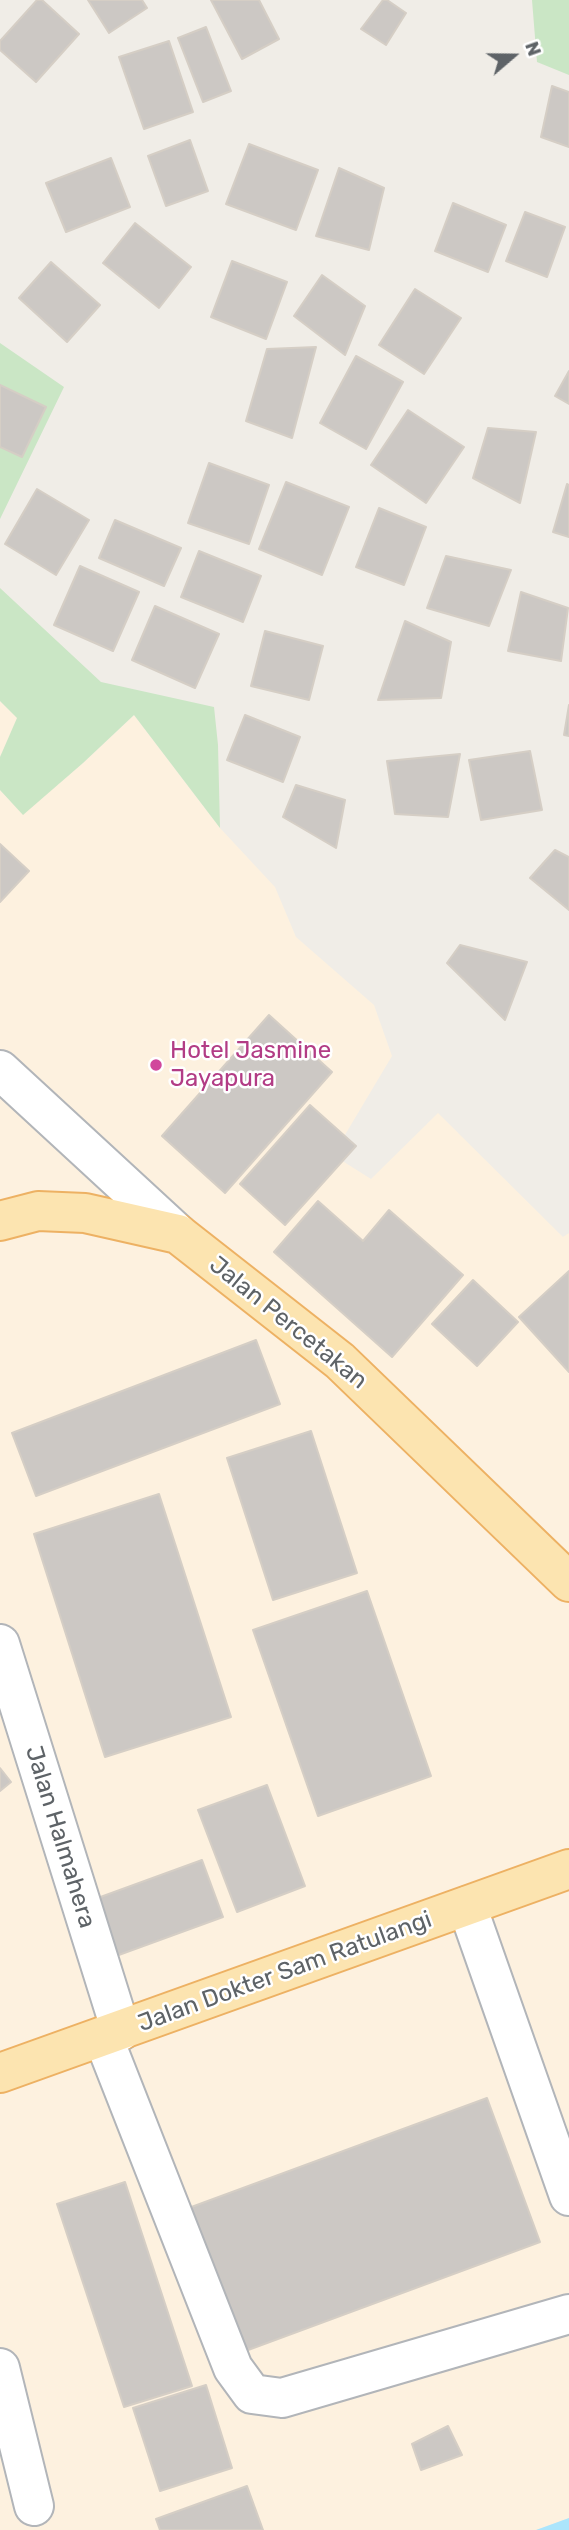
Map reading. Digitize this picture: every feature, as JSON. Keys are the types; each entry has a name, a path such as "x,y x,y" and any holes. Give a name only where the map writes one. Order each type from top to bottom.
{"main road":[{"path":"0,1221 38,1211 85,1213 178,1234"},
{"name":"Jalan Percetakan","path":"178,1234 340,1361 569,1582"},
{"name":"Jalan Dokter Sam Ratulangi","path":"0,2073 569,1869"}],"street":[{"name":"Jalan Percetakan","path":"0,1070 178,1234"},
{"name":"Jalan Halmahera","path":"0,1644 112,2034 233,2368 252,2394 282,2398 569,2315"},
{"path":"467,1906 569,2196"},
{"path":"0,2368 34,2506"}],"shaded area":[{"path":"0,701 18,718 0,757"},
{"path":"134,715 220,828 275,887 296,937 374,1005 392,1056 333,1155 371,1179 438,1113 563,1237 569,1233 569,2518 536,2530 0,2530 0,790 23,814"}],"green space":[{"path":"532,0 569,0 569,75 537,62"},
{"path":"0,343 64,387 0,519"},
{"path":"0,588 101,682 214,707 218,745 220,828 134,715 23,815 0,790 0,757 17,718 0,701"}],"water":[{"path":"569,2518 569,2530 536,2530"}],"building":[{"path":"37,0 42,0 79,34 36,82 0,50 0,41"},
{"path":"88,0 142,0 147,8 109,33"},
{"path":"211,0 259,0 279,39 242,59"},
{"path":"383,0 406,13 386,45 361,29"},
{"path":"206,27 231,91 203,102 178,38"},
{"path":"169,41 193,112 144,129 119,57"},
{"path":"552,86 569,92 569,147 541,137"},
{"path":"190,140 208,191 166,206 148,156"},
{"path":"249,144 318,170 296,230 226,204"},
{"path":"111,158 130,207 66,232 46,183"},
{"path":"339,168 384,188 369,250 316,236"},
{"path":"453,203 506,225 488,272 435,251"},
{"path":"525,212 565,227 547,277 506,261"},
{"path":"135,223 191,267 159,308 103,263"},
{"path":"232,261 287,282 266,339 211,317"},
{"path":"51,262 100,305 67,342 19,298"},
{"path":"322,275 365,306 345,355 294,316"},
{"path":"415,289 461,318 424,374 379,345"},
{"path":"316,347 292,438 246,421 267,349"},
{"path":"356,356 403,382 366,449 320,423"},
{"path":"569,371 569,404 555,396"},
{"path":"0,385 46,407 22,457 0,447"},
{"path":"408,410 464,447 426,503 371,465"},
{"path":"488,428 536,432 520,503 473,478"},
{"path":"209,463 269,485 249,544 188,523"},
{"path":"286,482 349,507 322,575 259,549"},
{"path":"567,484 569,485 569,537 553,532"},
{"path":"37,489 89,520 56,575 5,544"},
{"path":"379,508 426,527 404,585 356,567"},
{"path":"115,520 181,548 164,586 99,558"},
{"path":"199,551 261,576 243,622 181,597"},
{"path":"446,556 511,570 489,626 427,608"},
{"path":"80,566 139,592 113,651 54,625"},
{"path":"521,592 568,608 561,661 508,651"},
{"path":"155,606 219,634 195,688 132,660"},
{"path":"405,621 451,642 441,698 378,700"},
{"path":"265,631 323,646 309,700 251,686"},
{"path":"569,705 569,736 564,735"},
{"path":"245,715 300,737 283,782 227,760"},
{"path":"530,751 542,810 481,820 469,760"},
{"path":"460,754 448,817 395,814 387,761"},
{"path":"296,785 345,800 336,848 283,817"},
{"path":"0,844 29,871 0,902"},
{"path":"555,850 569,857 569,910 530,878"},
{"path":"460,945 527,962 505,1020 447,963"},
{"path":"269,1015 332,1072 225,1193 162,1136"},
{"path":"310,1105 356,1146 285,1225 240,1184"},
{"path":"318,1201 363,1241 389,1210 463,1275 392,1357 274,1252"},
{"path":"569,1271 569,1372 519,1317"},
{"path":"473,1280 518,1322 477,1366 432,1324"},
{"path":"256,1340 280,1404 36,1496 12,1433"},
{"path":"311,1431 357,1573 273,1600 227,1458"},
{"path":"159,1494 231,1717 105,1757 34,1534"},
{"path":"367,1591 431,1776 318,1816 253,1630"},
{"path":"0,1768 11,1782 0,1791"},
{"path":"267,1785 305,1886 237,1912 198,1810"},
{"path":"202,1860 223,1917 116,1956 95,1899"},
{"path":"487,2098 540,2242 240,2353 186,2209"},
{"path":"125,2182 192,2386 124,2407 57,2204"},
{"path":"206,2385 232,2468 160,2491 133,2408"},
{"path":"448,2426 462,2455 421,2470 412,2444"},
{"path":"247,2486 263,2530 160,2530 156,2519"}],"place":[{"name":"Hotel Jasmine Jayapura","path":"156,1065"}]}
